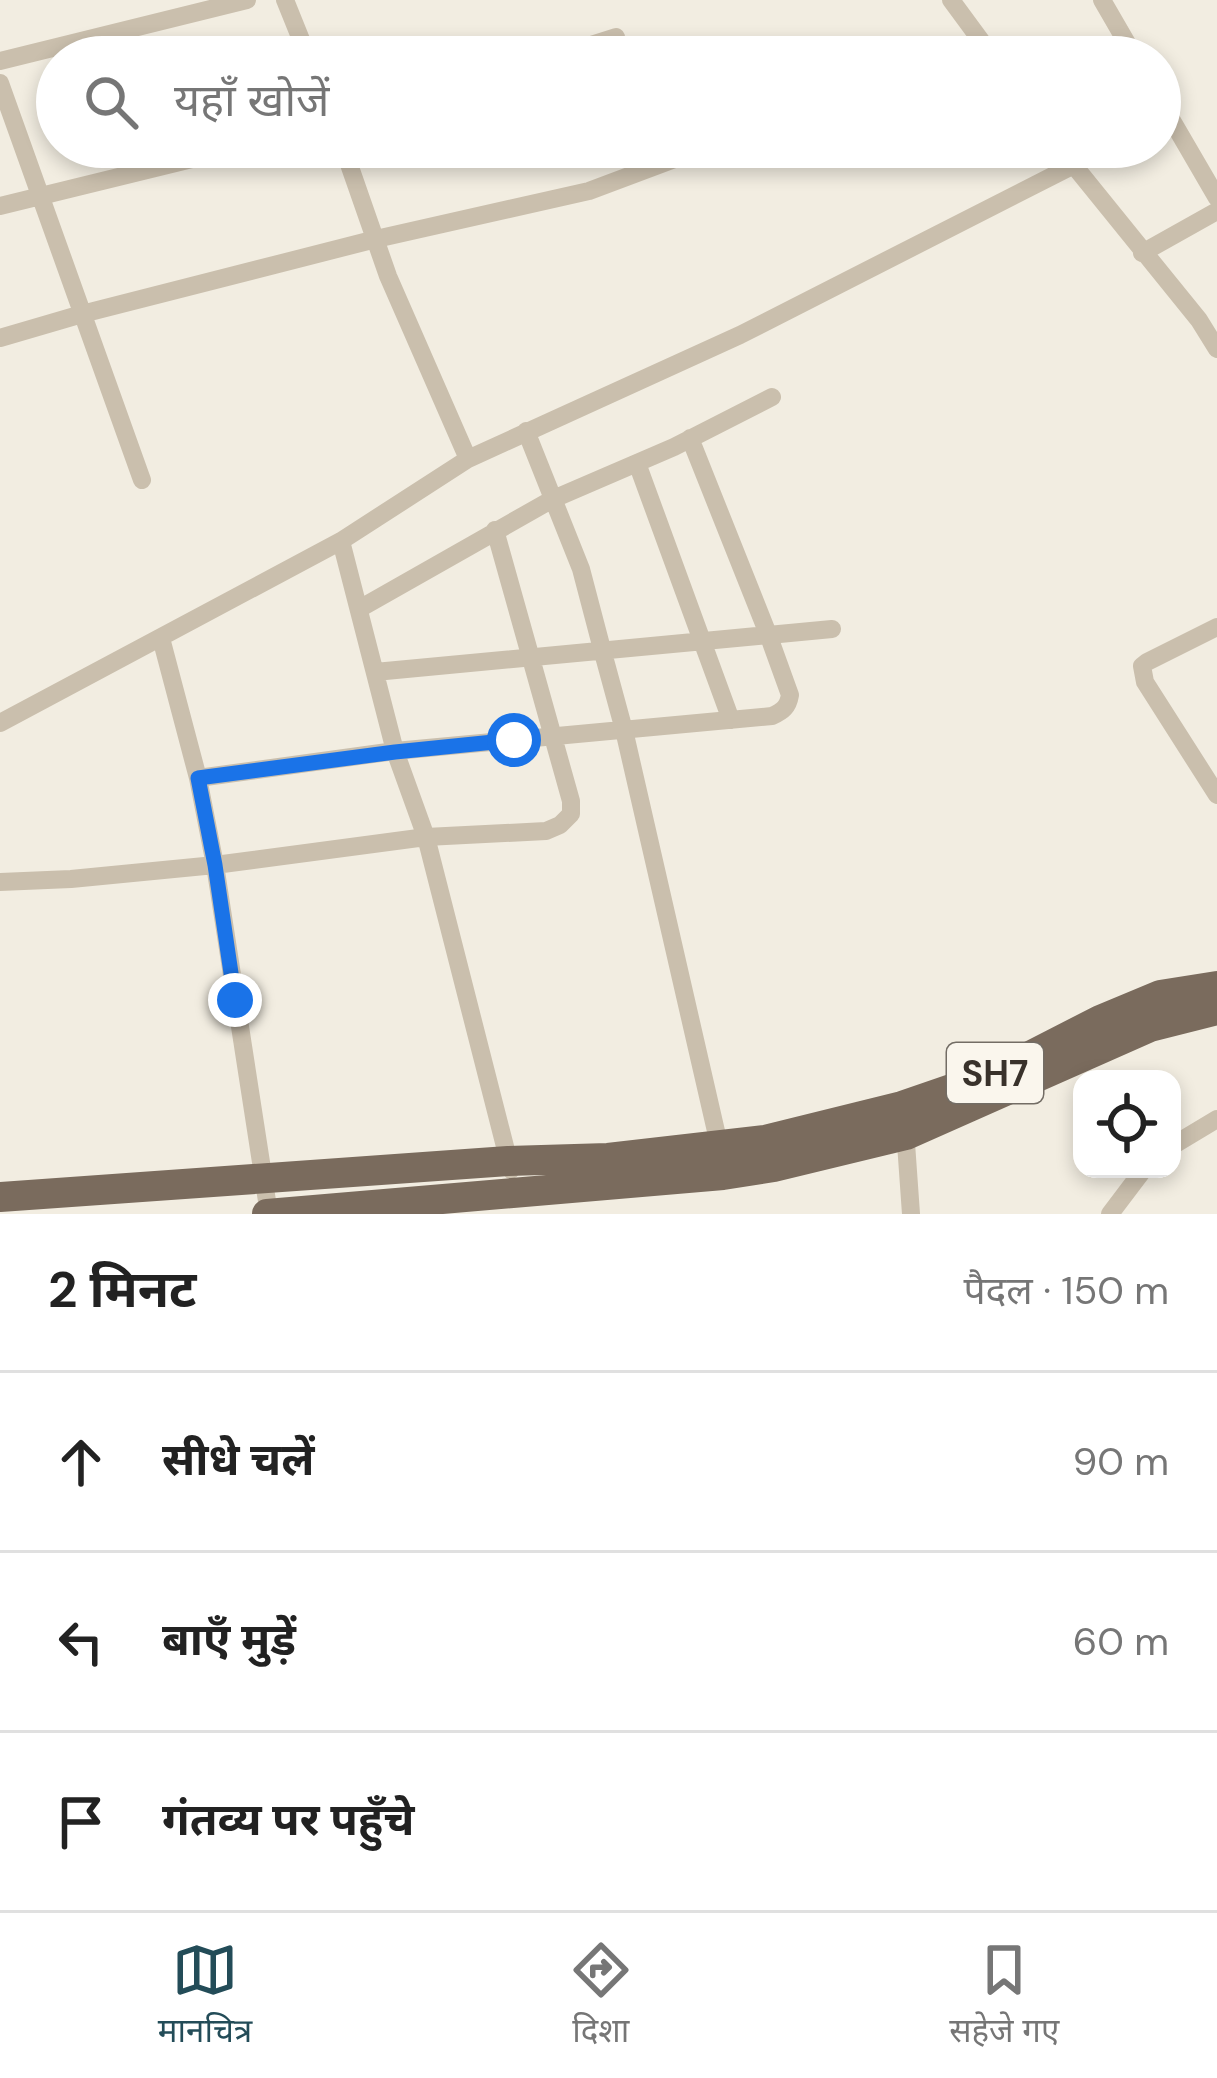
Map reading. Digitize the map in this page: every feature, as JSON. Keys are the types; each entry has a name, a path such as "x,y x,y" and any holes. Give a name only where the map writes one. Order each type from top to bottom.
{"main road":[{"name":"SH7","path":"904,1121 1160,994 1217,986"},
{"name":"SH7","path":"268,1214 518,1191 742,1157 904,1121 1150,1027 1217,1010"},
{"name":"SH7","path":"0,1197 508,1161 742,1157"}],"street":[{"path":"101,36 247,0"},
{"path":"285,0 300,36"},
{"path":"951,0 977,36"},
{"path":"1102,0 1123,36"},
{"path":"0,61 36,52"},
{"path":"0,83 142,480"},
{"path":"1181,136 1217,198"},
{"path":"0,206 153,168"},
{"path":"351,168 388,276 468,459"},
{"path":"0,338 376,239 589,190 648,168"},
{"path":"0,723 341,541 468,459 740,335 1068,168"},
{"path":"1074,168 1199,320 1217,349"},
{"path":"1142,253 1217,211"},
{"path":"358,609 550,500 772,397"},
{"path":"526,431 580,568 742,1157"},
{"path":"198,778 395,752 772,716 788,705 790,695 769,634 690,438"},
{"path":"637,463 730,720"},
{"path":"0,882 215,865 426,837 546,831 560,825 571,814 571,801 495,530"},
{"path":"341,541 395,752 426,837 518,1191"},
{"path":"1217,627 1148,662 1141,673 1217,795"},
{"path":"375,672 832,629"},
{"path":"161,638 215,865 268,1214"},
{"path":"1181,1141 1217,1119"},
{"path":"904,1121 910,1214"},
{"path":"1110,1214 1137,1178"}],"route":[{"path":"235,1000 198,778 514,740"}]}
